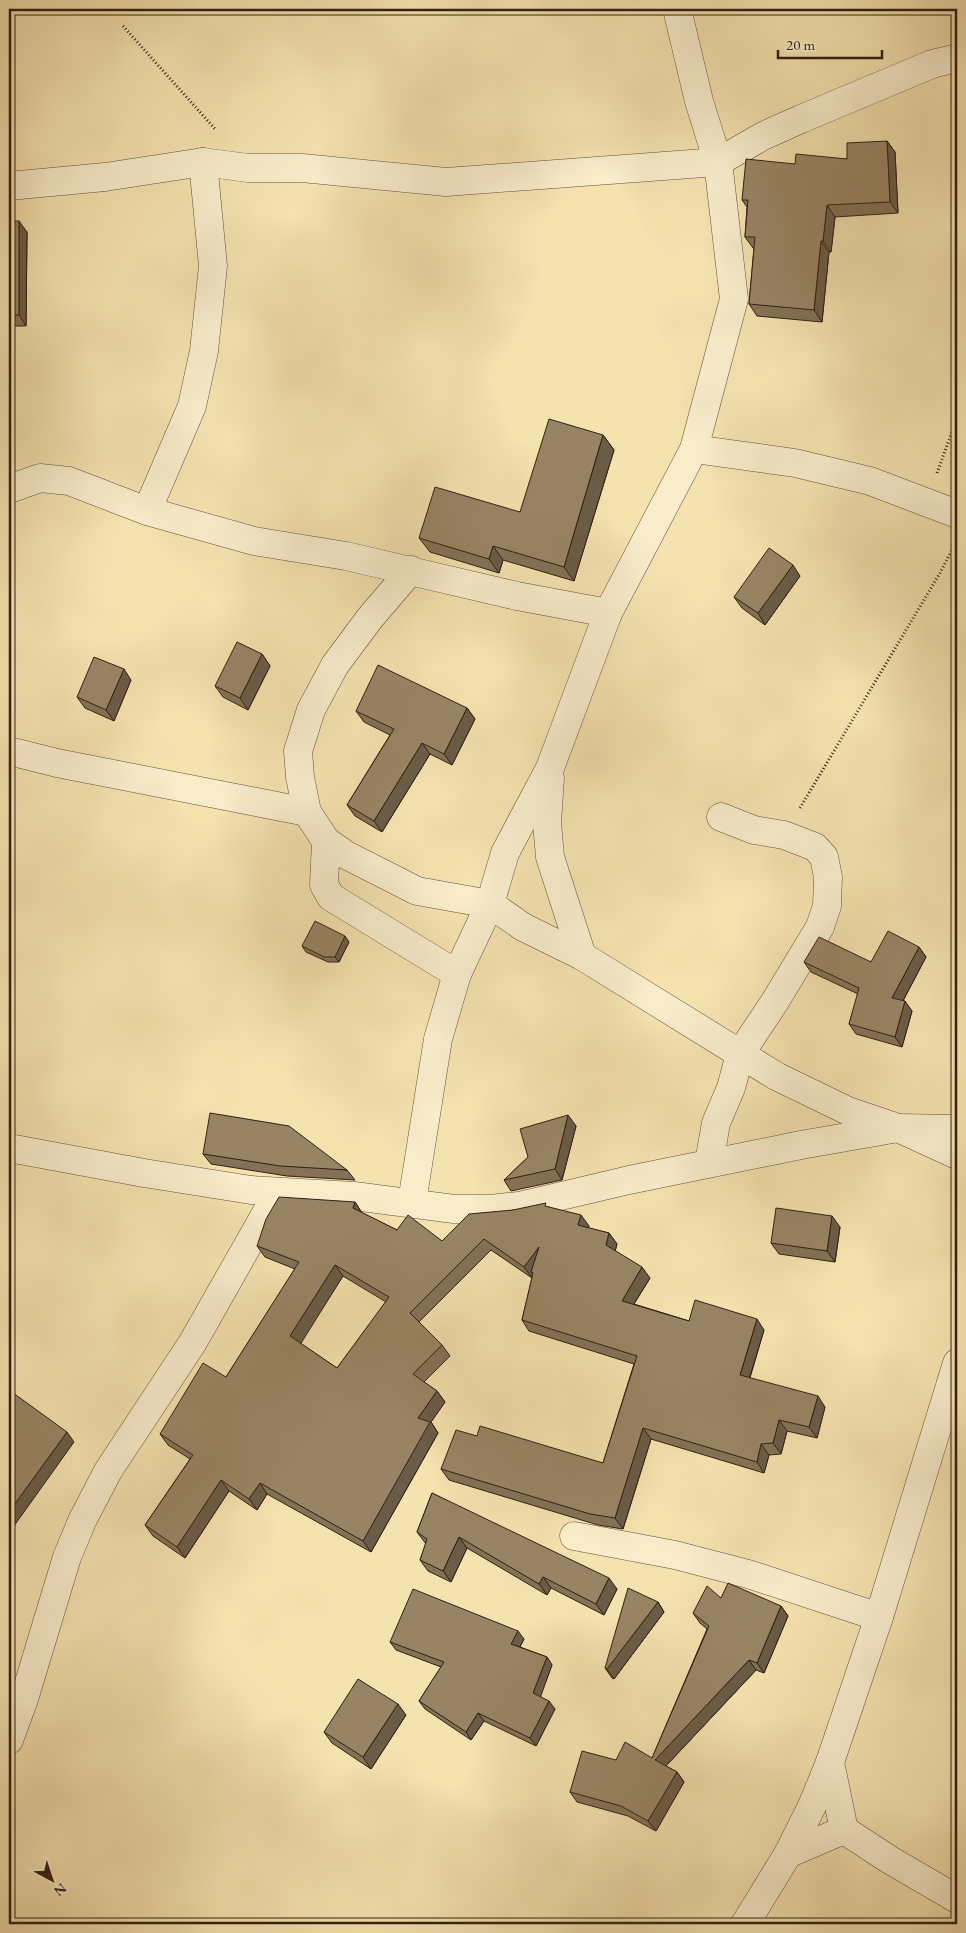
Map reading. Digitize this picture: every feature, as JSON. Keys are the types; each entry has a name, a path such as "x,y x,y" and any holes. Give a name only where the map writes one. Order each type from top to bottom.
{"street":[{"path":"412,1202 438,1039 457,974 490,904 505,853 550,768 608,613 694,449 734,298 718,162 699,101 677,9"},
{"path":"9,186 104,176 203,162 248,168 302,168 446,182 718,162 763,136 801,119 932,64 957,58"},
{"path":"146,511 192,406 204,351 213,266 203,162"},
{"path":"694,449 795,463 870,481 957,514"},
{"path":"9,489 40,478 69,481 146,511 254,541 411,570 517,596 608,613"},
{"path":"411,570 370,618 335,665 311,710 298,751 300,778 307,812 326,841 346,855 417,891 490,904 523,927 582,956 776,1076 848,1111 898,1128 957,1155"},
{"path":"9,751 57,763 307,812"},
{"path":"550,768 547,822 550,857 582,956"},
{"path":"708,1163 716,1123 731,1088 740,1054 774,1003 820,927 827,906 828,877 824,857 815,847 784,835 754,830 721,817"},
{"path":"326,841 324,885 331,897 457,974"},
{"path":"9,1148 144,1173 278,1192 354,1196 412,1202 454,1209 490,1210 519,1206 708,1163 898,1128 957,1130"},
{"path":"9,1740 27,1690 67,1557 82,1521 108,1471 192,1342 278,1192"},
{"path":"746,1924 788,1854 812,1806 830,1762 879,1617 957,1363"},
{"path":"574,1536 675,1555 739,1572 879,1617"},
{"path":"830,1762 844,1830 898,1865 957,1899"},
{"path":"788,1854 844,1830"}],"path":[{"path":"123,26 248,168"},
{"path":"927,502 957,418"},
{"path":"784,835 940,573 957,539"}],"building":[{"path":"887,141 890,202 827,205 823,241 821,241 814,310 749,304 755,237 745,237 748,200 742,200 746,159 795,164 796,154 847,159 847,143"},
{"path":"9,221 19,221 19,315 9,315"},
{"path":"549,419 603,435 564,567 493,546 489,559 419,538 435,487 520,512"},
{"path":"769,548 793,565 758,613 734,597"},
{"path":"237,642 262,654 240,698 215,686"},
{"path":"94,657 124,669 106,710 77,697"},
{"path":"378,665 467,708 444,754 422,743 374,821 347,805 394,729 356,711"},
{"path":"315,921 345,936 335,957 324,957 302,946"},
{"path":"888,931 919,947 892,998 905,1001 895,1037 849,1024 859,988 804,962 819,937 871,962"},
{"path":"210,1113 289,1126 347,1170 280,1166 203,1154"},
{"path":"568,1115 555,1169 504,1180 528,1157 520,1129"},
{"path":"279,1197 355,1202 353,1208 397,1230 408,1215 442,1241 469,1214 513,1210 546,1203 545,1206 581,1215 578,1225 609,1233 606,1245 642,1267 622,1301 689,1321 695,1300 757,1319 740,1375 818,1396 809,1427 779,1420 773,1443 761,1444 757,1462 643,1428 615,1518 590,1514 441,1469 456,1430 477,1436 480,1426 603,1463 637,1356 522,1320 533,1273 531,1272 539,1247 524,1267 484,1239 410,1313 442,1345 413,1374 437,1391 418,1418 430,1422 363,1541 260,1483 249,1499 221,1480 177,1547 145,1525 193,1455 160,1434 203,1363 226,1377 299,1262 257,1246 266,1219","holes":["335,1265 389,1297 337,1368 290,1336"]},
{"path":"776,1208 832,1216 827,1251 771,1243"},
{"path":"9,1390 67,1432 9,1512"},
{"path":"432,1493 609,1578 596,1604 543,1577 539,1584 459,1537 443,1571 420,1560 427,1539 417,1532"},
{"path":"728,1583 781,1606 757,1663 749,1660 655,1760 677,1772 648,1821 621,1806 570,1792 582,1751 616,1760 625,1742 652,1758 709,1626 693,1613 707,1586 721,1598"},
{"path":"628,1588 658,1602 607,1669 605,1668"},
{"path":"413,1589 518,1631 511,1644 547,1657 533,1693 549,1701 530,1738 478,1713 466,1732 419,1701 444,1662 390,1642"},
{"path":"358,1679 398,1704 363,1757 324,1732"}]}
